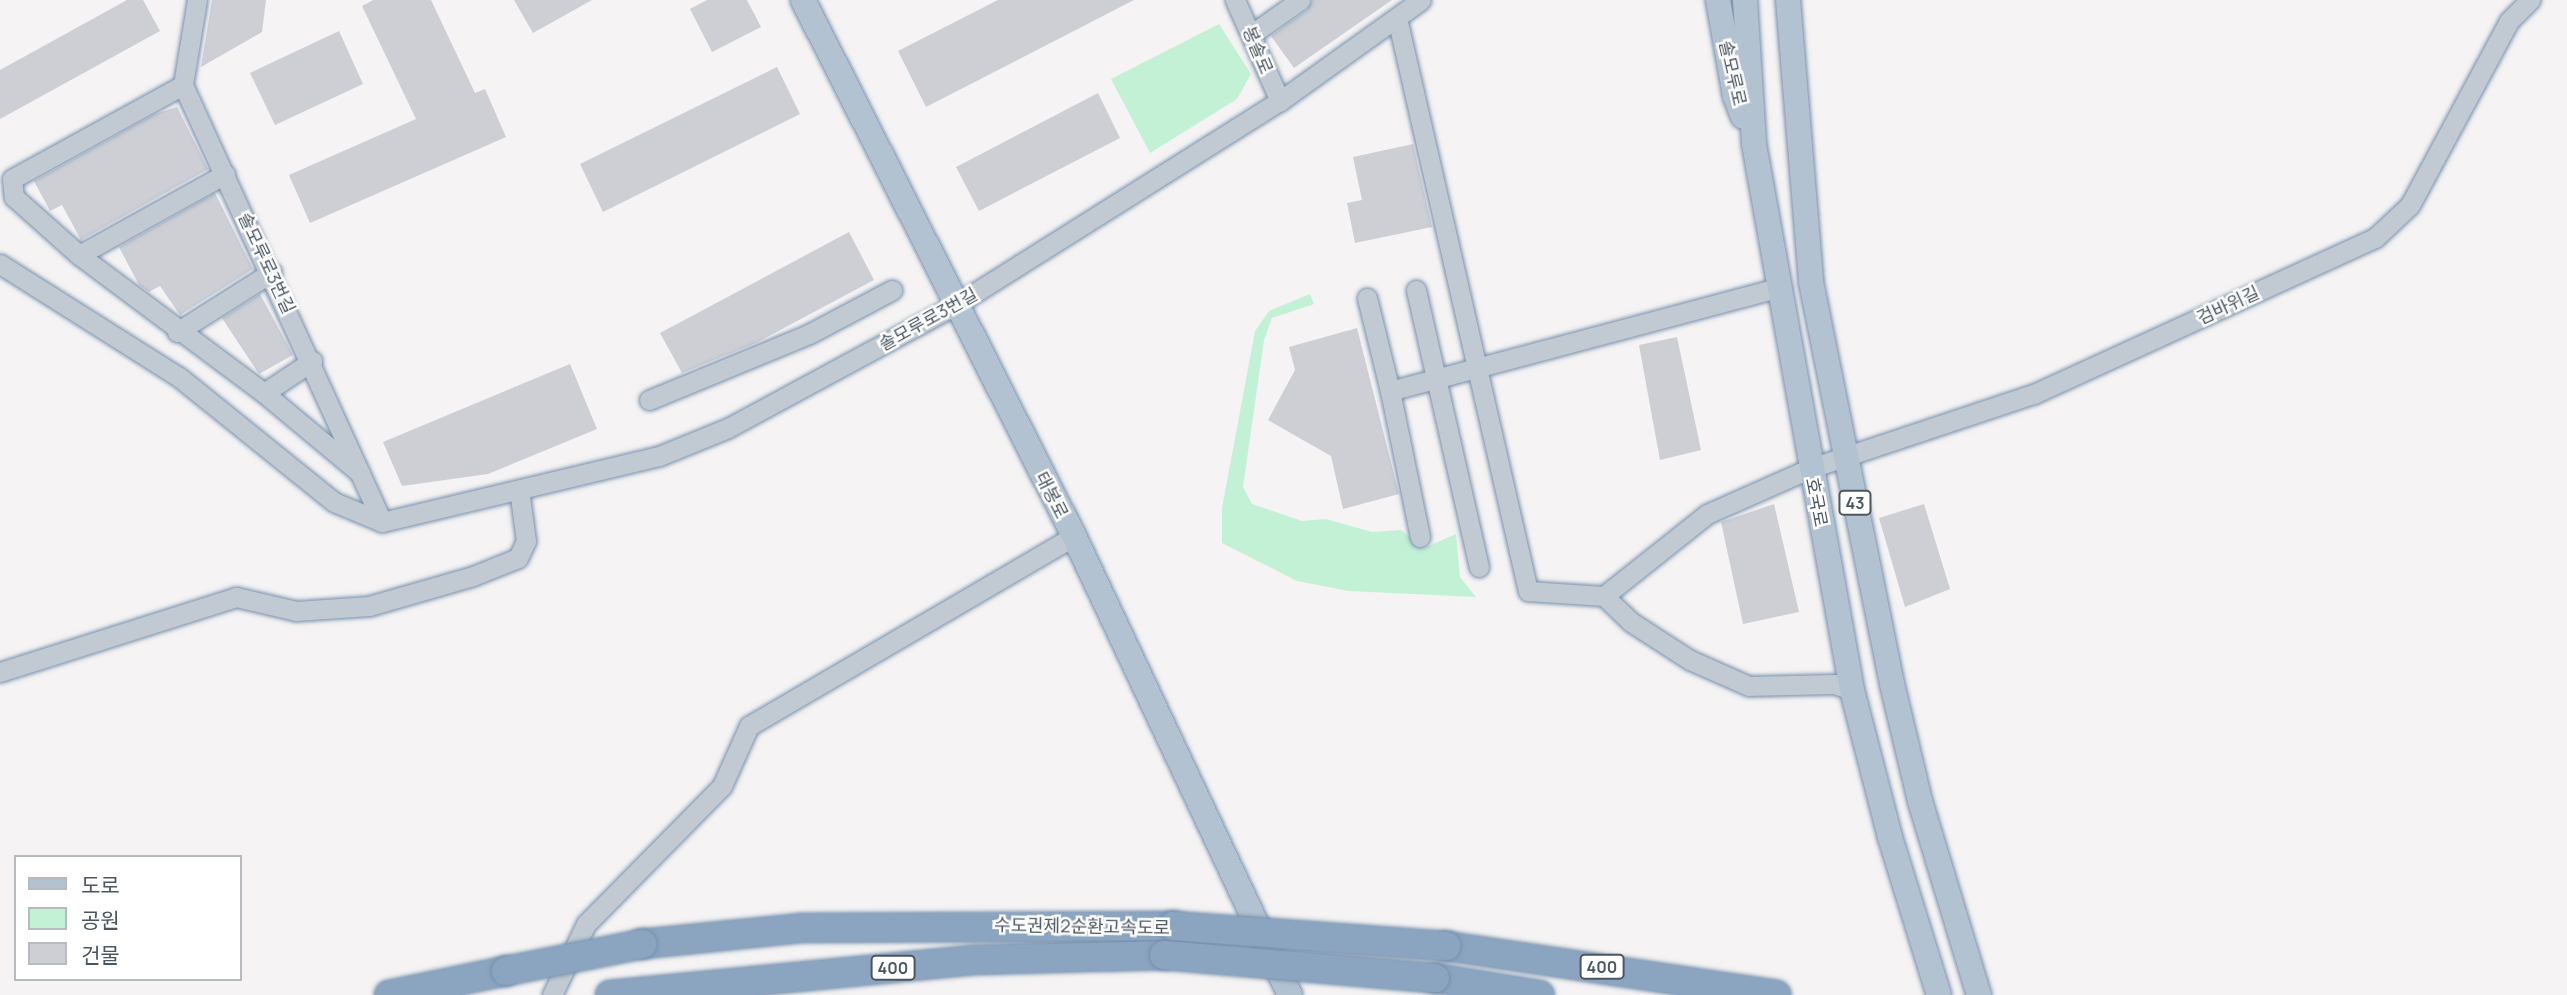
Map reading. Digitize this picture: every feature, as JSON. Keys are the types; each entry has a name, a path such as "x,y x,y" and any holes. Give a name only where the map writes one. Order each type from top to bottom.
{"highway":[{"name":"수도권제2순환고속도로","path":"389,995 642,944 803,928 1173,926 1446,946 1766,993"},
{"name":"수도권제2순환고속도로","path":"617,994 976,960 1164,955 1435,978 1540,995"}],"main road":[{"name":"태봉로","path":"803,0 954,306 1074,536 1290,995"},
{"name":"솔모루로","path":"1718,0 1735,96 1754,144"},
{"name":"호국로","path":"1745,0 1754,144 1852,690 1890,837 1939,995"},
{"name":"호국로","path":"1788,0 1811,282 1917,788 1979,995"}],"street":[{"path":"197,0 183,85 12,179 14,197 79,256 177,332 264,393 360,474"},
{"name":"봉솔로","path":"1235,0 1280,101"},
{"path":"1252,34 1300,0"},
{"name":"솔모루로3번길","path":"183,85 272,272 382,522 659,456 728,428 954,306 1280,101 1421,0"},
{"name":"검바위길","path":"1604,596 1707,514 1811,468 2034,394 2375,238 2410,205 2509,21 2530,0"},
{"path":"1397,18 1480,369 1528,591 1604,596 1631,622 1678,652 1749,686 1834,684 1852,690"},
{"path":"79,256 225,174"},
{"path":"0,264 178,377 334,502 382,522"},
{"path":"177,332 272,272"},
{"path":"1390,391 1781,287"},
{"path":"649,400 810,334 892,290"},
{"path":"1416,290 1479,567"},
{"path":"1367,298 1390,391 1420,537"},
{"path":"264,393 312,362"},
{"path":"0,672 236,597 296,611 369,606 473,576 518,558 526,541 519,489"},
{"path":"552,995 586,924 722,786 749,726 1074,536"}],"green space":[{"path":"1219,24 1251,74 1237,99 1150,153 1111,79"},
{"path":"1310,294 1314,304 1272,318 1264,340 1243,487 1252,504 1302,521 1326,519 1372,532 1401,530 1424,548 1456,534 1460,577 1476,597 1349,591 1297,581 1222,543 1222,508 1255,331 1269,311"}],"building":[{"path":"127,0 143,0 160,31 0,119 0,70"},
{"path":"212,0 266,0 262,32 201,67"},
{"path":"373,0 431,0 475,93 485,89 506,137 310,223 289,175 416,119 362,6"},
{"path":"514,0 592,0 533,33"},
{"path":"707,0 747,0 761,27 712,52 690,9"},
{"path":"998,0 1134,0 926,107 898,51"},
{"path":"1312,0 1392,0 1294,68 1271,36 1307,10"},
{"path":"339,31 363,84 275,125 250,73"},
{"path":"777,67 800,114 603,212 580,164"},
{"path":"1098,93 1120,138 979,211 956,167"},
{"path":"177,107 208,169 81,240 62,205 50,211 34,181 155,114"},
{"path":"1413,144 1432,227 1355,243 1347,203 1362,200 1353,157"},
{"path":"215,193 253,269 180,315 160,286 149,292 139,285 119,247"},
{"path":"849,232 874,280 756,343 682,373 660,333"},
{"path":"260,294 293,355 259,374 222,318"},
{"path":"1357,328 1399,494 1343,509 1331,456 1268,420 1295,370 1289,347"},
{"path":"1677,337 1701,450 1660,460 1639,345"},
{"path":"570,364 597,429 488,474 402,486 383,442"},
{"path":"1774,504 1799,612 1743,624 1721,522"},
{"path":"1924,504 1950,589 1905,607 1879,518"}]}
